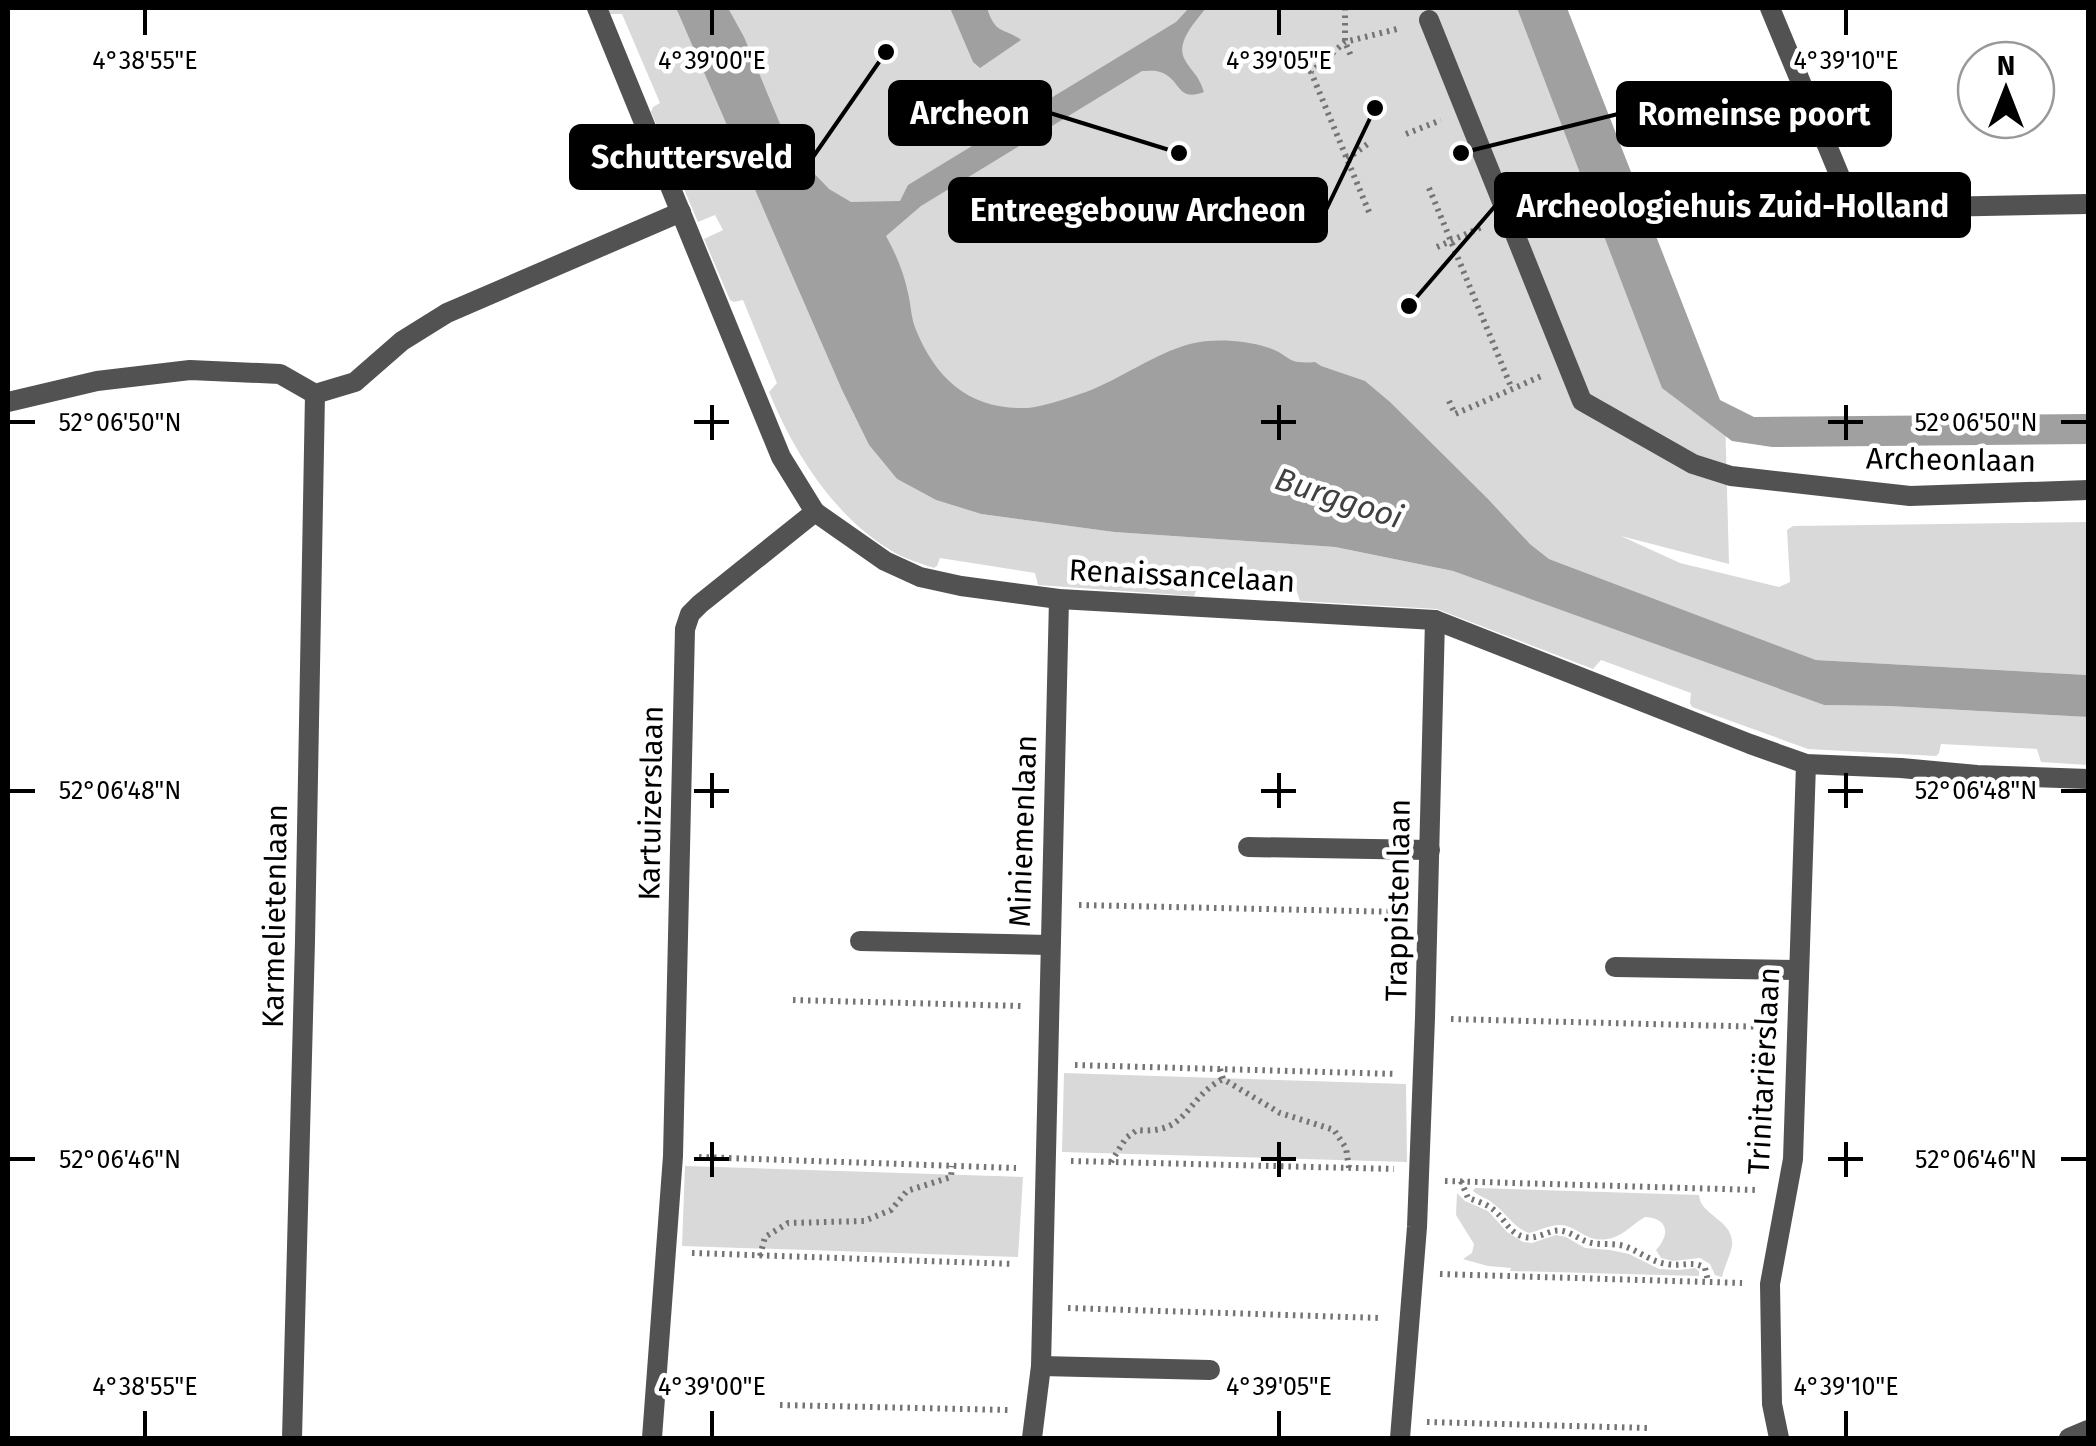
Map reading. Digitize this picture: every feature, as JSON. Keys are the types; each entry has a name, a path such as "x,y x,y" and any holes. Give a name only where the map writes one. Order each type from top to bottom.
{"street":[{"name":"Renaissancelaan","path":"597,8 781,457 815,512 885,561 920,577 961,586 1059,599 1435,620 1806,764 2088,779"},
{"path":"1770,8 1846,191 1884,208 2088,204"},
{"name":"Archeonlaan","path":"1429,20 1582,401 1693,464 1731,476 1910,496 2088,490"},
{"path":"8,402 97,381 190,370 280,374 315,394 355,382 402,340 447,313 681,212"},
{"name":"Karmelietenlaan","path":"292,1438 315,394"},
{"name":"Kartuizerslaan","path":"652,1438 673,1156 685,629 690,614 700,604 815,512"},
{"name":"Miniemenlaan","path":"1032,1438 1042,1307 1059,599"},
{"name":"Trappistenlaan","path":"1400,1430 1423,1075 1435,620"},
{"name":"Trinitariërslaan","path":"1779,1438 1772,1404 1770,1284 1793,1159 1806,764"},
{"path":"1248,847 1430,850"},
{"path":"860,941 1050,945"},
{"path":"1614,966 1799,970"},
{"path":"1040,1366 1210,1370"},
{"path":"2069,1438 2088,1430"}],"path":[{"path":"1345,8 1345,42 1351,56"},
{"path":"1369,212 1311,72 1345,42 1429,20"},
{"path":"1347,160 1369,143"},
{"path":"1429,188 1512,389"},
{"path":"1436,247 1508,216"},
{"path":"1449,401 1454,414 1568,365"},
{"path":"1051,905 1428,913"},
{"path":"793,1000 1049,1006"},
{"path":"1425,1018 1797,1028"},
{"path":"1049,1065 1423,1075"},
{"path":"1220,1069 1223,1079 1280,1113 1334,1130 1346,1148 1349,1168"},
{"path":"1111,1162 1126,1138 1137,1130 1157,1132 1181,1119 1206,1088 1223,1079"},
{"path":"673,1156 952,1166 1111,1162 1349,1168 1461,1182 1788,1191"},
{"path":"760,1256 764,1237 788,1222 864,1221 891,1210 908,1191 951,1178 952,1166"},
{"path":"1461,1182 1468,1198 1496,1212 1521,1236 1566,1231 1593,1244 1624,1246 1668,1264 1696,1262 1705,1268 1708,1282"},
{"path":"665,1252 1042,1265"},
{"path":"1413,1274 1770,1284"},
{"path":"1042,1307 1410,1319"},
{"path":"780,1405 1036,1410"},
{"path":"1400,1430 1647,1428"}],"shaded area":[{"path":"607,8 676,8 869,445 897,479 936,500 981,514 1114,532 1335,547 1453,571 1824,705 2088,717 2088,765 2041,762 2037,749 1941,744 1936,756 1808,749 1692,707 1691,693 1601,660 1593,669 1437,609 1300,601 1296,589 1199,584 1194,596 1038,585 1035,573 940,558 934,568 897,554 875,540 837,504 791,439 769,392 777,383 743,300 730,300 704,239 723,230 715,215 698,222 651,112 660,103 622,14 610,14"},
{"path":"696,8 1545,8 1725,414 1729,564 1621,536 1680,563 1779,587 1790,582 1787,530 1793,526 2088,522 2088,675 1816,660 1549,559 1489,500 938,486"},
{"path":"1064,1073 1406,1084 1407,1162 1062,1152"},
{"path":"685,1166 1023,1177 1018,1257 682,1246"},
{"path":"1475,1188 1699,1195 1705,1208 1728,1230 1732,1246 1722,1277 1715,1275 1710,1264 1700,1258 1661,1258 1656,1250 1664,1239 1665,1228 1659,1220 1645,1217 1621,1234 1603,1239 1560,1225 1529,1233 1473,1191"},
{"path":"1457,1193 1488,1211 1507,1232 1523,1242 1556,1235 1585,1248 1629,1254 1659,1269 1695,1268 1699,1276 1510,1271 1511,1268 1463,1259 1472,1253 1474,1244 1456,1215"}],"water":[{"name":"Burggooi","path":"676,8 728,8 785,136 829,189 851,202 900,201 908,185 1176,22 1189,8 1206,8 1189,31 1182,51 1204,92 1188,94 1167,75 1142,71 921,206 886,236 902,271 914,326 934,364 958,389 989,404 1034,407 1086,392 1190,344 1228,341 1266,347 1293,361 1315,362 1365,381 1549,559 1816,660 2088,675 2088,717 1824,705 1453,571 1335,547 1114,532 981,514 936,500 897,479 869,445"},
{"path":"950,8 987,8 997,27 1021,40 980,68 973,62"},
{"path":"1517,8 1567,8 1720,400 1754,417 2088,414 2088,444 1772,447 1732,441 1662,388"}],"place":[{"name":"Schuttersveld","path":"886,52"},
{"name":"Entreegebouw Archeon","path":"1375,108"},
{"name":"Archeon","path":"1179,153"},
{"name":"Romeinse poort","path":"1461,153"},
{"name":"Archeologiehuis Zuid-Holland","path":"1409,306"}]}
